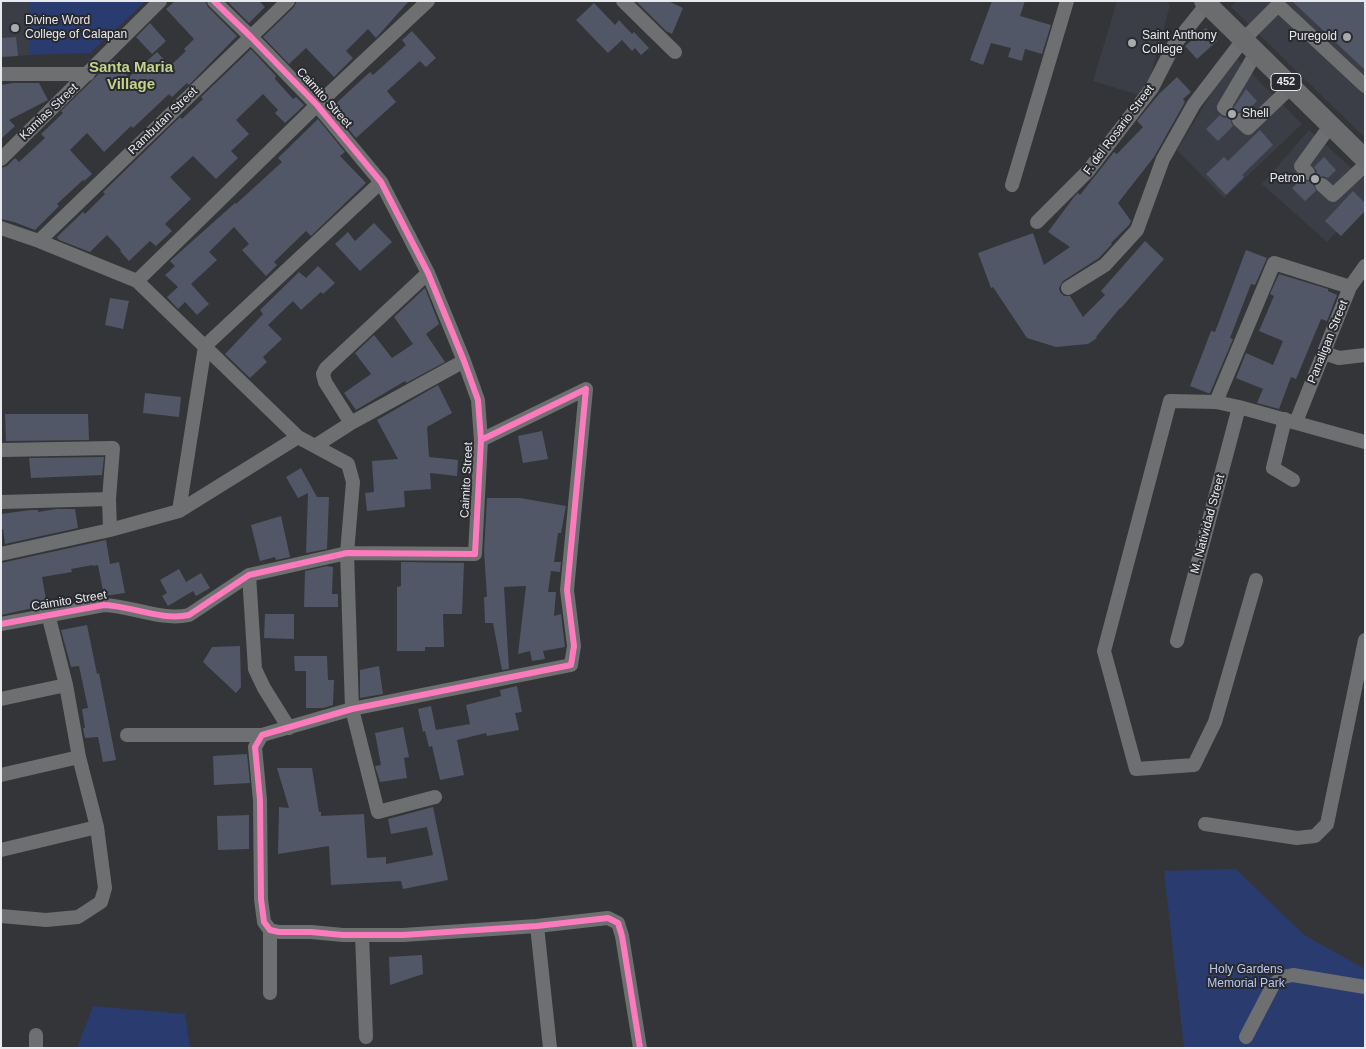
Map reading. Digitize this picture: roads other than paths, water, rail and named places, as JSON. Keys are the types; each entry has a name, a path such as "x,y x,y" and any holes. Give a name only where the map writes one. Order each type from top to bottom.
{"highway":[{"name":"452","path":"1205,3 1365,159"}],"street":[{"name":"Kamias Street","path":"1,159 160,1"},
{"name":"Caimito Street","path":"1,624 104,605 120,606 179,617 189,615 249,575 347,553 475,554 481,440 478,400 428,273 381,182 317,105 214,1"},
{"name":"Rambutan Street","path":"39,241 288,1"},
{"path":"137,280 317,105 428,1"},
{"path":"623,1 675,52"},
{"path":"1012,185 1067,1"},
{"name":"F. del Rosario Street","path":"1037,222 1088,172 1152,88 1174,45 1205,3"},
{"path":"1068,288 1105,265 1137,230 1163,159 1194,104 1250,46 1280,3 1365,86"},
{"path":"1226,109 1224,107 1250,46"},
{"path":"1,74 88,74"},
{"path":"1239,120 1248,128 1291,87"},
{"path":"1308,173 1301,166 1330,126"},
{"path":"1322,185 1333,195 1365,165"},
{"path":"179,510 205,346 381,182"},
{"path":"1,228 137,280 298,437 348,464 353,482 347,553 352,709 378,812 435,797"},
{"path":"1216,402 1274,262 1350,287"},
{"name":"Panaligan Street","path":"1293,480 1273,468 1291,421 1324,353 1350,287 1365,266"},
{"path":"351,423 325,382 323,374 326,368 428,273"},
{"path":"1324,353 1339,358 1365,355"},
{"path":"315,446 351,423 464,361"},
{"path":"127,735 262,735 352,709 571,665 574,646 567,590 586,389 481,440"},
{"path":"1256,580 1215,722 1194,765 1136,769 1104,651 1170,401 1216,402 1239,406 1365,442"},
{"name":"M. Natividad Street","path":"1177,641 1239,406"},
{"path":"1,554 110,530 179,510 298,437"},
{"path":"1,450 113,448 110,530"},
{"path":"1,502 110,499"},
{"path":"249,575 255,669 264,688 289,728"},
{"path":"1,916 46,920 78,917 101,902 105,888 97,828 79,757 66,685 48,614"},
{"path":"1205,824 1297,838 1316,836 1327,824 1365,640"},
{"path":"1,699 66,685"},
{"path":"262,735 255,747 260,824 261,899 264,922 270,930 270,993"},
{"path":"1,775 79,757"},
{"path":"1,850 97,828"},
{"path":"270,930 279,932 403,935 537,926 608,918 618,923 622,936 640,1048"},
{"path":"537,926 550,1048"},
{"path":"362,935 366,1037"},
{"path":"1246,1036 1273,985 1283,977 1292,975 1365,987"}],"place":[{"name":"Divine Word College of Calapan","path":"15,28"},
{"name":"Puregold","path":"1347,37"},
{"name":"Saint Anthony College","path":"1132,43"},
{"name":"Shell","path":"1232,114"},
{"name":"Petron","path":"1315,179"}],"district":[{"name":"Santa Maria Village","path":"131,76"}],"park label":[{"name":"Holy Gardens Memorial Park","path":"1246,977"}]}
